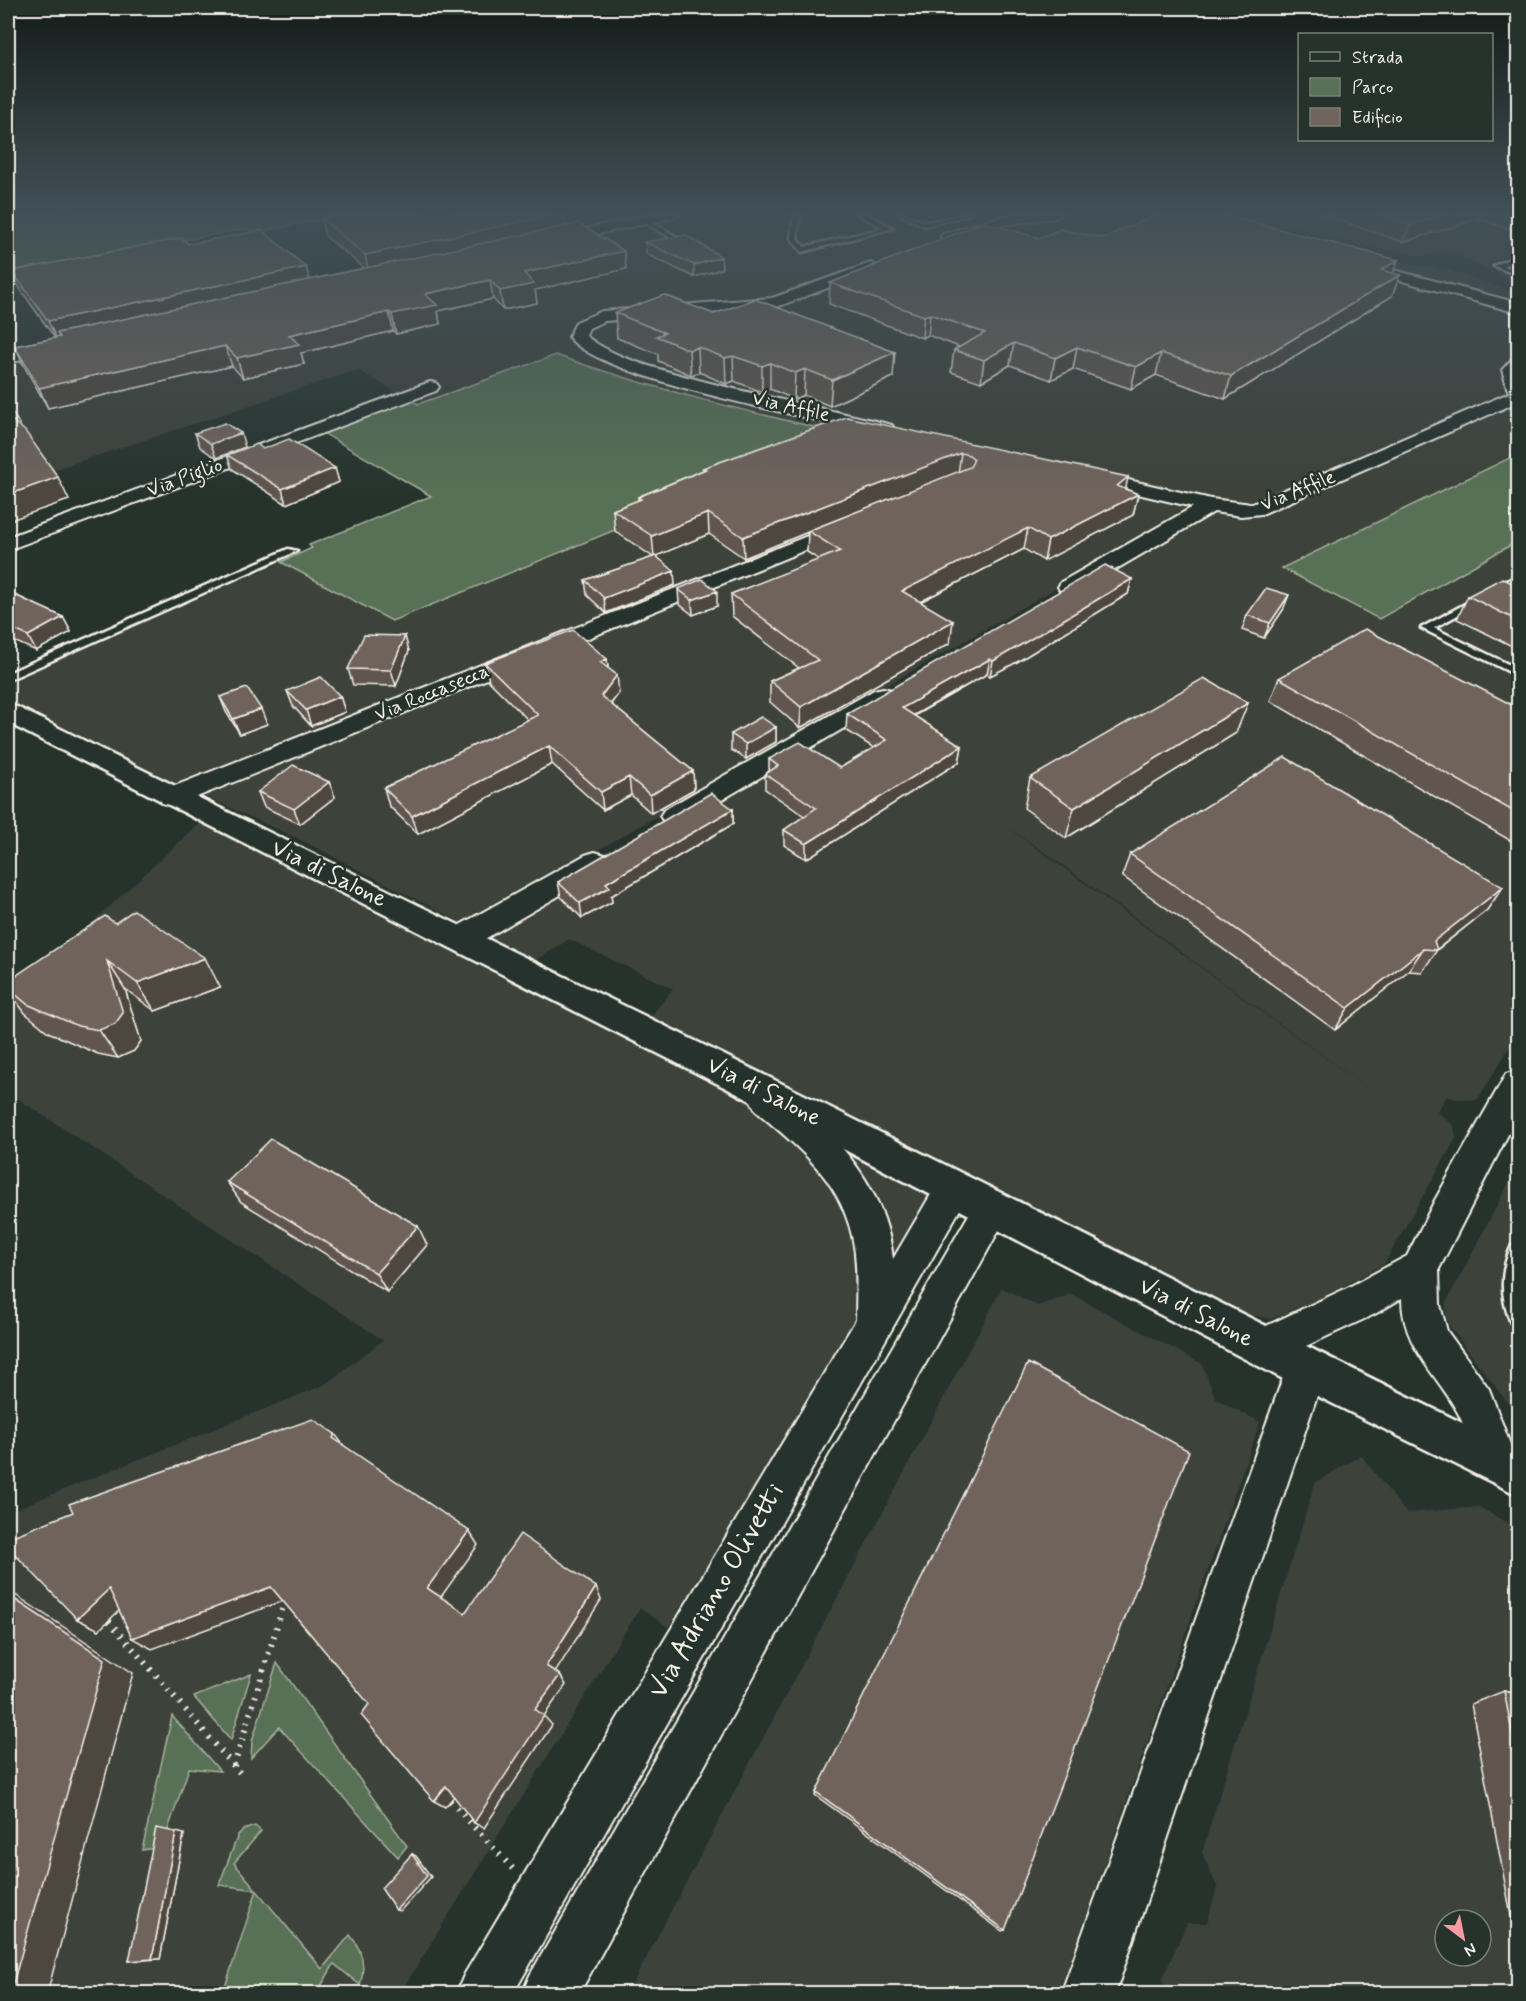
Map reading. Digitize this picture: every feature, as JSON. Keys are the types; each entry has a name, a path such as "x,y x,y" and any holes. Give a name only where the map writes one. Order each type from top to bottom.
{"street":[{"name":"Via Affile","path":"713,307 602,316 582,325 577,337 582,344 599,352 668,378 899,432"},
{"path":"8,358 76,343"},
{"name":"Via Affile","path":"1072,473 1211,505 1249,511 1268,506 1518,396 1512,370 1518,363"},
{"name":"Via Piglio","path":"8,544 430,387"},
{"path":"1047,600 1211,505"},
{"name":"Via Roccasecca","path":"172,797 870,517"},
{"path":"656,826 903,684"},
{"name":"Via di Salone","path":"8,713 740,1079 1306,1369 1507,1467"},
{"path":"460,939 615,850"},
{"path":"740,1079 813,1137 846,1175 858,1196 868,1222 875,1258 875,1324"},
{"path":"1507,1467 1475,1403 1430,1339 1421,1305 1420,1268 1448,1211 1518,1084"},
{"name":"Via Adriano Olivetti","path":"483,1994 953,1190"},
{"name":"Via Adriano Olivetti","path":"549,1994 992,1208"},
{"path":"1263,1347 1361,1301 1420,1268"},
{"path":"1088,1994 1306,1369"}],"lane":[{"path":"8,677 292,551"},
{"path":"1518,578 1426,628 1518,673"},
{"path":"1518,1251 1510,1290 1518,1317"}],"path":[{"path":"234,1766 287,1596"},
{"path":"109,1621 240,1773"},
{"path":"450,1801 492,1848 540,1894"}],"shaded area":[{"path":"255,307 1518,307 1518,454 1282,568 1379,619 1518,541 1518,1033 1476,1100 1447,1096 1437,1112 1454,1126 1456,1138 1384,1264 1322,1298 1271,1319 1229,1310 648,1020 673,989 569,939 536,960 490,937 1104,573 1188,511 967,640 466,925 301,840 197,793 180,788 8,704 8,682 281,562 392,621 847,435 692,398 613,375 556,355 418,404 357,370 8,485 8,361","holes":["1010,829 1050,856 1381,1098"]},
{"path":"200,823 626,1036 933,1194 847,1344 668,1627 640,1608 400,1993 8,1994 8,1512 324,1385 383,1340 8,1092 8,1000"},
{"path":"1518,1165 1518,1416 1452,1330 1446,1316 1446,1303"},
{"path":"1002,1288 1038,1306 1071,1294 1202,1364 1216,1399 1260,1422 1059,1993 627,1994"},
{"path":"1361,1455 1406,1513 1479,1507 1518,1529 1518,1993 1169,1994 1162,1980 1187,1923 1207,1923 1217,1887 1202,1852 1315,1483"}],"green space":[{"path":"556,355 737,409 848,435 392,621 281,562 312,548 309,545 431,496 316,429 404,397 418,404"},
{"path":"1518,454 1518,524 1509,529 1518,534 1518,541 1379,619 1282,568"},
{"path":"277,1663 407,1846 398,1857 279,1727 251,1758 252,1741"},
{"path":"251,1674 231,1740 194,1697"},
{"path":"172,1716 220,1771 189,1768 162,1847 142,1850"},
{"path":"255,1826 261,1831 234,1863 256,1890 219,1885 238,1835 243,1830"},
{"path":"257,1891 322,1969 350,1935 358,1946 362,1958 363,1971 360,1985 334,1964 317,1993 223,1993"}],"building":[{"path":"38,307 113,307 48,321"},
{"path":"179,307 425,307 392,314 389,312 289,335 299,344 237,358 225,346 39,388 15,346 60,337 57,333"},
{"path":"630,307 697,307 714,314 732,307 777,307 895,352 832,380 805,369 795,373 770,363 762,366 733,356 725,358 698,347 689,350 656,336 665,333 615,313"},
{"path":"899,307 1346,307 1231,376 1161,353 1136,367 1077,347 1055,358 1014,343 984,360 954,350 985,333 930,314 924,316"},
{"path":"8,406 17,420 13,421 25,431 58,477 8,495"},
{"path":"847,417 1128,477 1117,486 1138,494 1048,540 1028,528 902,591 953,621 801,707 770,681 818,660 731,594 840,551 808,531 970,467 974,459 961,453 743,537 708,513 652,536 613,510 641,499 638,497 706,469 703,468"},
{"path":"225,423 241,433 211,444 195,433"},
{"path":"289,439 335,468 282,489 227,455 257,444 263,449"},
{"path":"656,556 674,571 604,598 585,580"},
{"path":"1105,565 1132,579 993,661 990,659 902,708 962,746 806,844 784,830 816,808 765,774 778,766 769,759 800,742 840,768 887,740 847,714"},
{"path":"1502,578 1518,586 1518,621 1468,596"},
{"path":"702,579 717,591 692,600 678,589"},
{"path":"1266,588 1289,595 1270,623 1247,615"},
{"path":"8,592 63,617 28,636 8,627"},
{"path":"1365,629 1518,708 1518,814 1279,678"},
{"path":"573,630 607,659 600,662 617,675 601,696 693,771 650,795 629,777 601,792 549,746 412,816 384,788 538,715 485,663"},
{"path":"364,635 405,636 391,670 348,669"},
{"path":"321,677 340,696 306,710 287,691"},
{"path":"1204,678 1248,703 1074,808 1030,778"},
{"path":"247,688 261,709 233,719 220,697"},
{"path":"761,717 776,727 746,744 731,734"},
{"path":"1285,757 1503,887 1434,941 1437,950 1423,949 1348,1008 1130,854"},
{"path":"293,765 329,782 294,809 258,792"},
{"path":"711,793 733,809 606,883 610,887 580,903 558,882"},
{"path":"134,910 205,958 137,983 107,961 123,1013 115,1024 99,1030 78,1026 27,1004 8,988 8,981 105,916 115,923"},
{"path":"271,1139 418,1226 376,1273 227,1182"},
{"path":"1028,1363 1189,1451 1005,1930 816,1792"},
{"path":"313,1419 335,1434 333,1438 469,1531 427,1588 465,1613 520,1534 596,1587 546,1666 560,1675 535,1709 544,1716 474,1823 446,1786 434,1801 361,1715 369,1704 271,1587 132,1638 109,1589 77,1619 8,1547 8,1538 73,1512 69,1504"},
{"path":"8,1595 105,1659 10,1994 8,1994"},
{"path":"1504,1691 1518,1694 1518,1763"},
{"path":"156,1828 176,1832 152,1959 129,1961"},
{"path":"412,1854 427,1876 396,1910 381,1888"}]}
